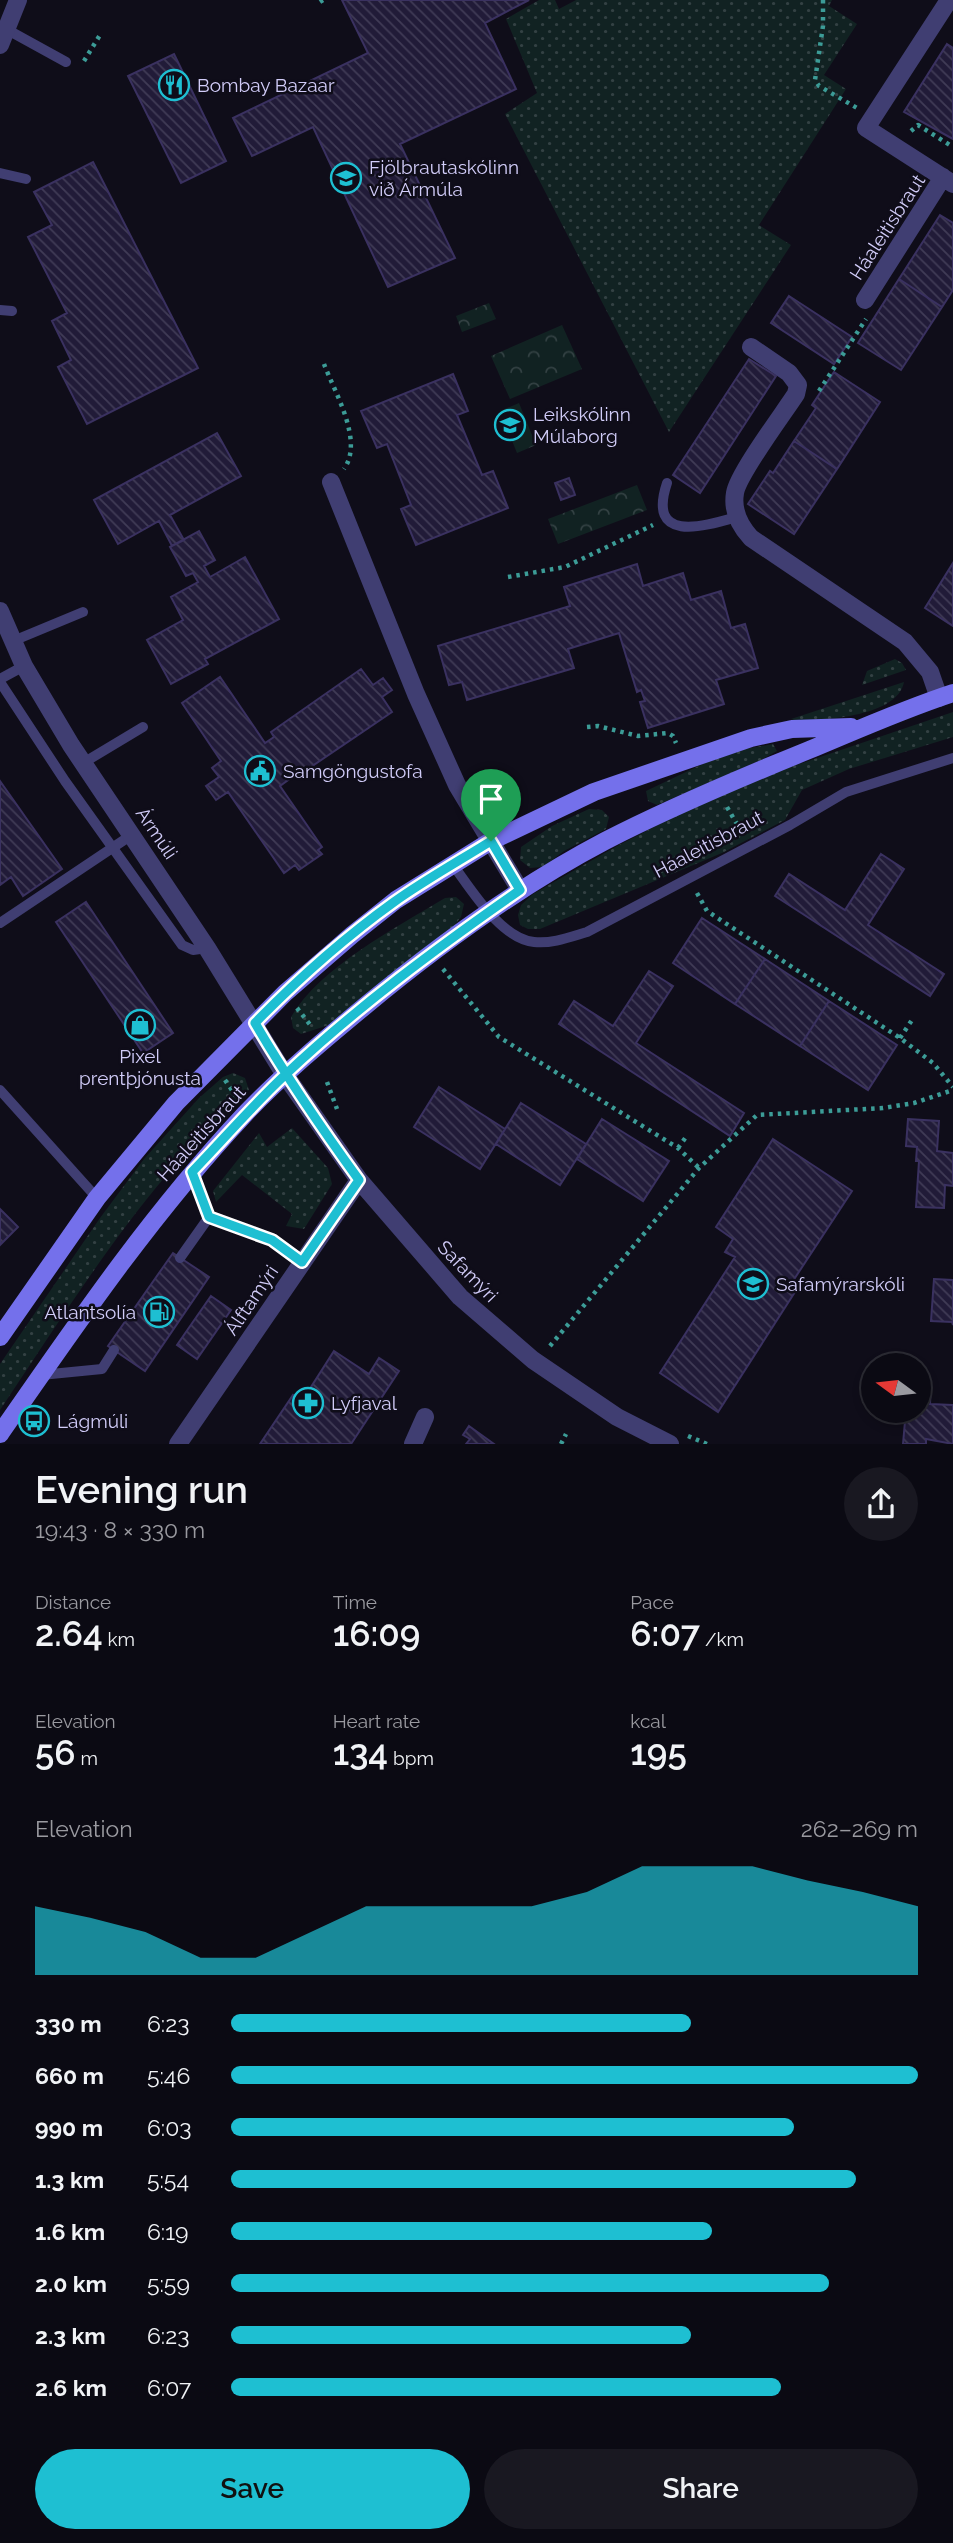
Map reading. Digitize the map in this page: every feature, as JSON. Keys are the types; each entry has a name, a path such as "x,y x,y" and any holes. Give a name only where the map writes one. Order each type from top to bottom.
{"street":[{"path":"3,37 18,0"},
{"path":"873,117 949,0"},
{"name":"Háaleitisbraut","path":"865,300 948,181 866,128 873,117"},
{"path":"737,517 734,505 737,485 796,394 798,384 789,373 751,346"},
{"path":"331,482 416,694 457,785 520,890"},
{"name":"Háaleitisbraut","path":"0,1434 124,1257 192,1172 285,1075 391,985 520,890 602,842 681,803 861,726 946,695 905,642 751,538 737,517"},
{"name":"Ármúli","path":"0,611 24,666 83,763 207,948 285,1075"},
{"name":"Háaleitisbraut","path":"0,1336 97,1198 176,1103 285,993 352,934 396,900 491,841 594,792 751,738 792,729 861,726"},
{"name":"Safamýri","path":"285,1075 359,1180 460,1297 533,1360 617,1417 677,1439"},
{"name":"Álftamýri","path":"178,1444 359,1180"},
{"path":"413,1444 425,1417"}],"lane":[{"path":"3,37 66,62"},
{"path":"0,173 26,179"},
{"path":"0,310 12,311"},
{"path":"667,483 662,508 666,518 680,527 691,528 737,517"},
{"path":"13,641 83,612"},
{"path":"24,666 0,681 18,712 182,945 194,950 207,948"},
{"path":"83,763 144,727"},
{"name":"Háaleitisbraut","path":"453,864 488,912 515,934 532,942 557,940 587,932 846,792 953,758"},
{"path":"0,923 133,834"},
{"path":"0,1090 97,1198"},
{"path":"192,1172 209,1217 272,1240 302,1262"},
{"path":"180,1258 209,1217"},
{"path":"41,1375 102,1368 114,1350"}],"path":[{"path":"823,0 823,26 815,80 819,86 873,117"},
{"path":"83,62 100,36"},
{"path":"911,131 918,125 953,147"},
{"path":"833,370 852,341"},
{"path":"324,364 352,438 352,452 348,464 331,482"},
{"path":"508,577 565,566 610,548 666,518"},
{"path":"587,727 598,726 638,736 668,733 673,736 679,750"},
{"path":"721,797 748,847"},
{"path":"547,1349 699,1168 757,1115 883,1108 914,1103 953,1089 933,1063 900,1038 707,911 695,890"},
{"path":"439,965 499,1037 678,1148 699,1168"},
{"path":"296,1007 314,1030"},
{"path":"900,1038 912,1020"},
{"path":"223,1077 238,1100"},
{"path":"327,1082 337,1110"},
{"path":"678,1148 685,1137"},
{"path":"561,1444 566,1434"},
{"path":"677,1439 707,1444"}],"green space":[{"path":"539,0 555,0 559,9 576,0 832,0 829,6 857,24 824,75 846,89 759,225 791,245 669,432 505,114 537,93 506,19"},
{"path":"489,303 496,319 462,332 456,316"},
{"path":"562,325 582,369 510,399 491,356"},
{"path":"519,403 536,445 517,453 500,411"},
{"path":"637,485 647,510 558,544 548,519"},
{"path":"895,659 902,663 906,670 862,685 867,671"},
{"path":"904,682 899,693 875,709 826,719 791,719"},
{"path":"953,712 953,737 849,769 802,790 785,820 722,853 540,929 528,929 520,925 518,915 521,905 533,894 695,806 770,774"},
{"path":"773,744 777,751 761,760 657,805 648,801 646,791 728,752"},
{"path":"589,809 602,810 609,817 606,829 564,851 543,867 530,868 520,860 521,847 552,826"},
{"path":"456,897 464,904 461,917 453,927 329,1025 301,1034 293,1028 291,1017 304,999 339,965 445,898"},
{"path":"233,1073 245,1078 249,1090 212,1125 145,1201 85,1283 0,1410 0,1364 100,1218 144,1159 199,1098 223,1077"},
{"path":"292,1128 328,1168 332,1184 304,1229 286,1226 292,1214 242,1175 216,1202 213,1191 259,1133 267,1147"}],"building":[{"name":"Fjölbrautaskólinn við Ármúla","path":"342,0 529,0 485,23 516,89 400,144 455,258 388,287 313,127 252,156 233,118 368,53"},
{"path":"947,44 953,48 953,139 904,112"},
{"path":"174,54 226,161 181,183 128,76"},
{"path":"93,162 198,368 87,424 58,367 71,360 52,321 67,313 28,237 52,225 34,192"},
{"path":"940,215 953,223 953,290 942,307 899,279"},
{"path":"899,279 942,307 901,370 858,343"},
{"path":"789,296 852,337 834,364 771,323"},
{"path":"749,359 776,376 700,493 673,475"},
{"path":"834,372 880,402 837,469 794,441 816,408 812,405"},
{"path":"453,374 468,411 457,415 482,475 493,471 508,508 416,545 401,509 411,505 387,444 377,448 361,411"},
{"path":"217,433 241,476 170,515 184,540 172,546 159,521 118,544 94,500"},
{"path":"794,441 837,469 794,534 748,504"},
{"path":"569,478 575,495 561,500 555,483"},
{"path":"199,531 215,560 204,566 210,577 245,557 279,619 205,659 208,664 171,684 147,640 183,620 171,597 198,582 193,573 186,576 170,547"},
{"path":"953,563 953,626 925,608"},
{"path":"637,564 643,586 683,573 691,600 721,591 731,628 745,624 758,668 716,680 724,704 648,728 640,702 645,701 641,690 637,692 619,633 568,649 574,668 467,700 462,682 449,685 438,646 570,606 564,587"},
{"name":"Samgöngustofa","path":"361,669 373,685 383,678 392,690 382,697 392,712 280,786 322,847 318,850 322,854 299,870 295,865 284,873 228,792 216,800 206,786 219,777 212,768 221,761 182,703 220,677 265,743 274,737 271,732"},
{"path":"0,781 62,869 23,896 11,877 0,885"},
{"path":"881,854 904,869 868,925 944,974 930,996 775,896 789,874 845,910"},
{"path":"86,902 173,1033 143,1053 56,922"},
{"path":"702,918 765,959 735,1004 673,963"},
{"path":"765,959 829,1001 800,1046 735,1004"},
{"path":"649,971 673,986 636,1043 744,1113 730,1136 559,1024 574,1001 613,1026"},
{"path":"829,1001 897,1045 868,1090 800,1046"},
{"path":"439,1087 505,1129 480,1169 414,1127"},
{"path":"521,1103 586,1144 560,1185 496,1144"},
{"path":"602,1119 669,1161 643,1201 577,1159"},
{"path":"908,1119 939,1121 937,1151 953,1153 953,1186 945,1185 944,1208 916,1207 919,1161 916,1161 917,1147 906,1146"},
{"path":"773,1139 852,1191 789,1287 795,1292 718,1412 660,1373 735,1257 725,1252 733,1239 716,1227"},
{"path":"0,1209 18,1227 0,1245"},
{"path":"173,1253 209,1277 145,1371 108,1346"},
{"path":"934,1279 953,1280 953,1325 952,1322 931,1321"},
{"path":"211,1296 231,1310 197,1359 177,1345"},
{"path":"334,1351 369,1374 379,1358 399,1371 351,1444 260,1444 293,1395 302,1401"},
{"path":"931,1404 953,1405 953,1444 926,1439 926,1444 903,1444 905,1423 931,1423"},
{"path":"469,1426 494,1444 466,1444 470,1439 463,1435"}],"place":[{"name":"Bombay Bazaar","path":"174,85"},
{"name":"Fjölbrautaskólinn við Ármúla","path":"346,178"},
{"name":"Leikskólinn Múlaborg","path":"510,425"},
{"name":"Samgöngustofa","path":"260,771"},
{"name":"Pixel prentþjónusta","path":"140,1025"},
{"name":"Safamýrarskóli","path":"753,1284"},
{"name":"Atlantsolía","path":"159,1312"},
{"name":"Lyfjaval","path":"308,1403"},
{"name":"Lágmúli","path":"34,1421"}],"route":[{"path":"491,841 396,900 352,934 255,1023 285,1075 359,1180 302,1262 272,1240 209,1217 192,1172 246,1113 285,1075 323,1041 391,985 520,890 491,841"}]}
